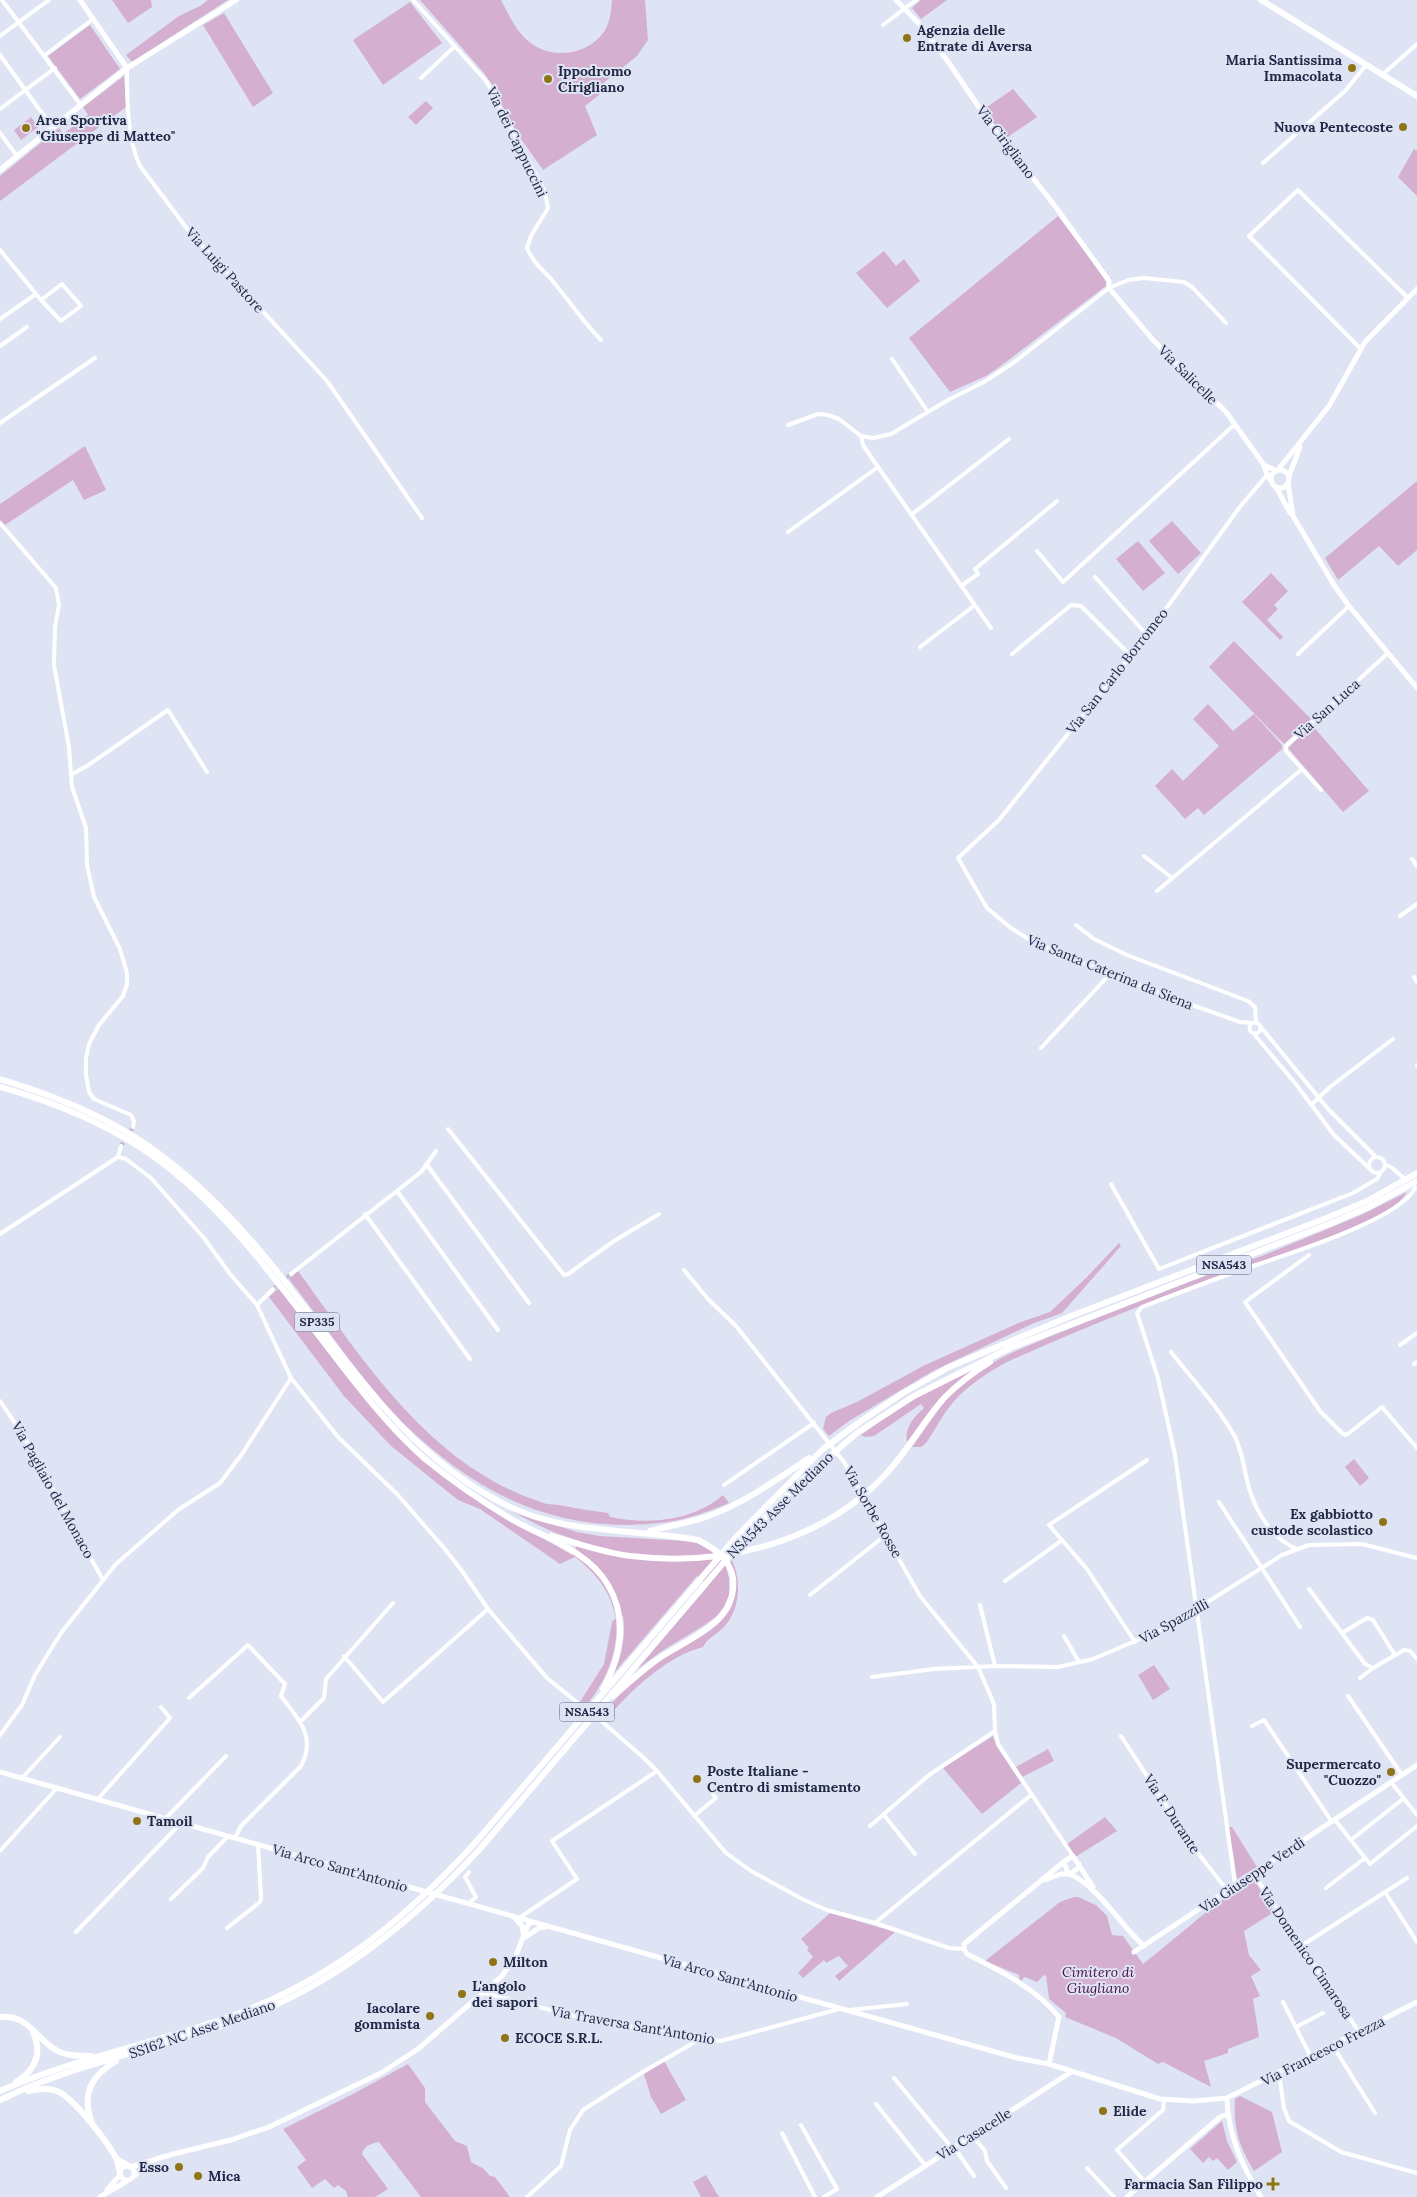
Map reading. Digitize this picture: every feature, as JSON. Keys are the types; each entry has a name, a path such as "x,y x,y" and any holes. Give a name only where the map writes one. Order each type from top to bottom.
{"main road":[{"path":"1261,0 1417,96"},
{"path":"0,170 127,68 232,1"},
{"name":"SP335","path":"0,1080 81,1108 126,1131 170,1162 203,1190 260,1250 377,1401 432,1456 472,1485 504,1504 540,1519 590,1528 645,1532"},
{"name":"SP335","path":"0,1087 81,1116 124,1138 156,1160 195,1192 228,1224 262,1262 372,1405 398,1434 426,1459 470,1493 537,1533 566,1544"},
{"name":"NSA543 Asse Mediano","path":"479,1850 603,1705 701,1583 830,1454 884,1414 914,1396 1010,1348 1368,1204 1417,1174"},
{"path":"1368,1204 1417,1181"},
{"name":"NSA543 Asse Mediano","path":"476,1843 780,1491 823,1449 880,1408 949,1367 1071,1316 1368,1204"},
{"name":"NSA543","path":"566,1544 606,1552 663,1558 705,1556 764,1547 810,1530 846,1509 886,1474 957,1385 1010,1348"},
{"name":"NSA543","path":"645,1532 705,1517 727,1508 756,1493 823,1449"},
{"name":"NSA543","path":"603,1705 658,1659 713,1625 730,1605 734,1587 732,1573 725,1560 713,1547 698,1540 645,1532"},
{"name":"NSA543","path":"566,1544 608,1584 616,1600 620,1620 621,1635 618,1654 611,1675 595,1703"},
{"name":"SS162 NC Asse Mediano","path":"0,2100 5,2092 97,2056 244,2011 290,1991 358,1951 401,1917 438,1884 476,1843"},
{"name":"SS162 NC Asse Mediano","path":"5,2092 261,2011 292,1997 368,1952 411,1918 443,1889 479,1850"},
{"path":"0,2017 14,2017 23,2020 57,2051 65,2054 97,2056"},
{"path":"5,2092 30,2072 37,2060 39,2050 31,2027"},
{"path":"94,2128 88,2110 91,2086 97,2075 126,2055"},
{"path":"5,2092 38,2089 60,2092 80,2111 117,2159 130,2167"},
{"path":"117,2159 120,2174"}],"street":[{"path":"2,0 55,68 80,104"},
{"path":"0,36 49,0"},
{"path":"80,0 127,68"},
{"name":"Via dei Cappuccini","path":"413,0 488,82 545,192 548,208 531,236 527,248 532,261 551,280 587,326 601,340"},
{"name":"Via Cirigliano","path":"896,0 922,26 989,122 1055,206 1109,281 1109,288"},
{"path":"883,26 916,0"},
{"path":"45,55 93,19"},
{"path":"1382,75 1417,44"},
{"path":"421,78 455,46"},
{"path":"0,56 52,127"},
{"path":"1263,163 1346,90 1366,64"},
{"path":"0,109 55,68"},
{"name":"Via Luigi Pastore","path":"127,68 132,141 134,154 140,166 188,230 327,381 422,518"},
{"path":"0,133 17,156"},
{"path":"1360,348 1250,236 1298,190 1408,298"},
{"path":"0,250 41,300 61,321 81,306 62,284 41,300"},
{"path":"0,261 6,257"},
{"path":"788,425 812,415 828,415 838,419 861,436 873,438 891,434 948,400 984,382 1013,363 1109,288 1128,280 1144,278 1184,282 1192,287 1226,323"},
{"name":"Via Salicelle","path":"1109,288 1149,335 1226,412 1264,465"},
{"path":"1272,482 1272,476 1303,440 1334,398 1360,348 1417,289"},
{"path":"0,319 36,294"},
{"path":"0,346 27,327"},
{"path":"0,423 95,358"},
{"path":"892,359 928,412"},
{"path":"1037,551 1063,582 1234,424"},
{"path":"861,436 863,445 991,628"},
{"path":"911,515 1010,439"},
{"path":"1292,516 1289,481 1294,458 1303,440"},
{"path":"1264,465 1277,471 1285,472 1289,481"},
{"path":"1264,465 1267,476 1276,487 1334,585 1417,688"},
{"path":"788,532 878,467"},
{"name":"Via San Carlo Borromeo","path":"958,858 999,820 1131,656 1239,508 1267,476"},
{"path":"1276,487 1284,486 1289,481"},
{"path":"961,586 978,574 975,569 1057,501"},
{"path":"0,523 56,588 59,605 54,665 72,774 72,787 86,828 87,865 94,897 120,949 127,984 123,996 96,1029 89,1044 86,1058 87,1086 88,1092 94,1099 131,1115 134,1121 133,1126"},
{"path":"1095,578 1147,635"},
{"path":"920,647 975,605"},
{"path":"1012,654 1071,605 1081,606 1131,656"},
{"path":"1298,654 1349,606"},
{"name":"Via San Luca","path":"1321,790 1286,750 1286,746 1388,653"},
{"path":"72,774 88,766 167,710 207,772"},
{"path":"1157,891 1171,877 1302,768"},
{"path":"1144,856 1171,877"},
{"name":"Via Santa Caterina da Siena","path":"958,858 987,908 1011,928 1033,942 1110,974 1240,1022"},
{"path":"1412,859 1417,866"},
{"path":"1400,916 1417,904"},
{"path":"1076,925 1094,940 1127,955 1248,1001 1255,1007 1256,1024 1259,1032 1254,1034"},
{"path":"1042,1048 1110,974"},
{"path":"1414,977 1417,982"},
{"path":"1235,1884 1181,1489 1165,1402 1137,1313 1142,1306 1274,1260 1377,1219 1409,1198 1416,1189 1382,1159 1376,1157 1320,1099 1256,1024 1240,1022"},
{"path":"1240,1022 1268,1050 1340,1142 1374,1172 1380,1174"},
{"path":"1249,1029 1256,1024"},
{"path":"1311,1106 1330,1087 1393,1039"},
{"path":"1268,1050 1274,1045"},
{"path":"448,1129 564,1274 568,1274 614,1241 659,1214"},
{"path":"0,1234 118,1157 121,1146"},
{"path":"291,1274 427,1165 436,1151"},
{"path":"118,1157 126,1159 151,1178 204,1238 230,1274 257,1305 292,1378 338,1437 397,1494 444,1548 488,1609 547,1678 584,1708"},
{"path":"1370,1168 1370,1160 1376,1157"},
{"path":"1111,1184 1160,1269 1353,1194 1377,1179 1385,1170 1386,1164"},
{"path":"427,1165 530,1303"},
{"path":"1385,1170 1396,1171"},
{"path":"397,1190 498,1330"},
{"path":"365,1214 470,1359"},
{"path":"1309,1255 1245,1302 1320,1411 1342,1433 1346,1435 1350,1433 1382,1407 1386,1408 1417,1448"},
{"name":"Via Sorbe Rosse","path":"684,1270 708,1299 736,1326 844,1462 887,1534 920,1596 978,1667 994,1704 995,1731 998,1744 1073,1856"},
{"path":"257,1305 273,1289"},
{"path":"1400,1345 1417,1333"},
{"path":"1170,1352 1220,1415 1235,1438 1244,1462 1249,1489 1262,1517 1288,1546 1297,1549"},
{"path":"0,1735 22,1706 36,1675 60,1633 103,1580 125,1555 178,1510 220,1483 242,1454 292,1378"},
{"name":"Via Pagliaio del Monaco","path":"0,1401 19,1428 103,1580"},
{"path":"724,1485 814,1423"},
{"path":"1135,1642 1087,1569 1048,1525 1147,1460"},
{"path":"1219,1502 1300,1627"},
{"path":"810,1595 887,1534"},
{"path":"1005,1581 1061,1541"},
{"name":"Via Spazzilli","path":"1079,1662 1093,1659 1168,1627 1282,1555 1309,1545 1362,1544 1417,1558"},
{"path":"1310,1589 1365,1664 1373,1668"},
{"path":"300,1722 324,1698 326,1679 344,1656 393,1603"},
{"path":"980,1605 995,1666"},
{"path":"344,1656 383,1702 488,1609"},
{"path":"1342,1633 1367,1618 1374,1620 1395,1655"},
{"path":"872,1677 934,1669 995,1666 1058,1667 1079,1662 1064,1636"},
{"path":"189,1698 248,1645 285,1684 281,1696 300,1722 309,1745 307,1756 301,1766 241,1826 235,1838"},
{"path":"1360,1678 1404,1650 1410,1651 1417,1659"},
{"path":"1348,1696 1402,1775"},
{"path":"97,1800 170,1718 161,1707"},
{"path":"599,1719 626,1741 657,1771 726,1853 751,1871 804,1900 827,1910 876,1923 949,1948 964,1949"},
{"path":"1252,1726 1264,1720 1334,1821 1370,1864 1417,1826"},
{"path":"870,1826 929,1775 995,1731"},
{"path":"22,1778 60,1736"},
{"name":"Via F. Durante","path":"1121,1736 1194,1848 1227,1890"},
{"path":"164,1820 226,1756"},
{"name":"Via Giuseppe Verdi","path":"1134,1952 1417,1765"},
{"path":"524,1938 522,1926 517,1918 577,1879 552,1840 657,1771"},
{"name":"Via Arco Sant'Antonio","path":"0,1772 164,1820 228,1836 846,2011 1017,2058 1049,2064 1164,2100 1194,2102 1227,2098"},
{"path":"1391,1782 1417,1815"},
{"path":"0,1851 57,1788"},
{"path":"694,1816 716,1798 712,1793"},
{"path":"876,1923 1031,1795"},
{"path":"1351,1840 1404,1798"},
{"path":"884,1815 915,1854"},
{"path":"76,1932 180,1824"},
{"path":"171,1899 203,1868 208,1857 228,1836"},
{"path":"227,1928 260,1902 258,1845"},
{"path":"964,1949 967,1940 1073,1856 1097,1894"},
{"path":"1326,1888 1365,1858"},
{"path":"1066,1860 1064,1865 1069,1874 1084,1882 1097,1894 1122,1924 1144,1946"},
{"path":"1039,1882 1052,1876 1069,1874 1078,1868 1079,1864"},
{"path":"468,1904 476,1897 465,1877 466,1873 469,1872"},
{"name":"Via Domenico Cimarosa","path":"1253,1873 1359,2032"},
{"path":"1301,1946 1407,1878"},
{"path":"1385,1892 1417,1942"},
{"path":"102,2196 124,2167 154,2161 173,2154 231,2140 269,2126 373,2077 418,2049 484,1993 509,1967 524,1938 528,1925 532,1922"},
{"path":"524,1938 539,1928 547,1926"},
{"path":"964,1949 967,1954 1020,1984 1052,2008 1060,2017 1049,2064"},
{"name":"Via Traversa Sant'Antonio","path":"484,1993 590,2020 721,2041 839,2009"},
{"path":"1283,2002 1311,2057"},
{"name":"Via Francesco Frezza","path":"1227,2098 1279,2074 1417,2002"},
{"path":"846,2011 907,2004"},
{"path":"1296,2027 1323,2013"},
{"path":"527,2197 561,2166 570,2130 583,2110 641,2073 695,2042 698,2037"},
{"path":"1333,2046 1375,2113"},
{"name":"Via Casacelle","path":"877,2197 1071,2072"},
{"path":"1279,2074 1284,2108 1289,2121 1341,2152 1417,2172"},
{"path":"894,2078 953,2147 974,2176"},
{"path":"1227,2098 1233,2140 1261,2197"},
{"path":"1145,2182 1117,2150 1163,2110 1164,2100"},
{"path":"876,2104 925,2165"},
{"path":"1129,2196 1220,2117 1228,2114"},
{"path":"801,2125 837,2189 824,2197"},
{"path":"782,2133 816,2197"},
{"path":"972,2135 985,2151 987,2161 1006,2188"},
{"path":"102,2196 127,2181 154,2161"},
{"path":"130,2167 134,2171 134,2176"},
{"path":"1087,2168 1114,2197"},
{"path":"120,2174 127,2181"}],"green space":[{"path":"112,0 151,0 152,7 128,23"},
{"path":"208,0 228,0 132,62 126,55 179,16"},
{"name":"Ippodromo Cirigliano","path":"420,0 501,0 515,26 526,39 544,50 566,53 586,47 603,33 609,22 612,0 645,0 648,40 637,56 601,85 600,94 585,106 597,135 543,170 519,136 499,102 497,92 484,73"},
{"path":"921,0 947,0 921,19 912,8"},
{"path":"410,2 442,43 383,85 353,40"},
{"path":"224,13 273,93 253,107 203,25"},
{"path":"90,25 120,69 80,99 48,56"},
{"path":"124,76 126,107 0,201 0,176 59,128 63,134 88,115 83,107"},
{"path":"1013,89 1037,117 1005,139 984,109"},
{"path":"426,101 433,108 416,125 408,117"},
{"name":"Area Sportiva \"Giuseppe di Matteo\"","path":"31,117 38,127 21,140 14,130"},
{"path":"1414,149 1417,151 1417,196 1398,177"},
{"path":"1058,216 1106,280 1106,286 998,368 986,376 950,392 909,338"},
{"path":"884,251 896,266 904,259 920,281 887,308 856,273"},
{"path":"85,446 106,490 84,500 73,480 5,525 0,520 0,504"},
{"path":"1417,481 1417,550 1398,566 1379,546 1338,580 1325,558"},
{"path":"1172,521 1201,553 1178,574 1149,541"},
{"path":"1138,541 1165,573 1143,591 1116,559"},
{"path":"1271,573 1288,591 1274,605 1278,609 1267,620 1283,637 1280,640 1242,602"},
{"path":"1234,641 1311,719 1284,744 1209,667"},
{"path":"1208,704 1233,731 1254,714 1282,745 1282,749 1204,815 1198,808 1185,819 1155,786 1172,769 1183,781 1219,746 1193,719"},
{"path":"1312,725 1369,791 1343,812 1288,748"},
{"path":"1407,1192 1405,1196 1388,1210 1356,1226 1141,1306 1007,1362 982,1377 967,1389 953,1402 926,1443 921,1447 912,1447 951,1395 970,1378 996,1361 1069,1329 1262,1256 1361,1215"},
{"path":"1119,1243 1121,1246 1062,1313 1034,1323 933,1371 849,1421 829,1436 823,1429 826,1417 831,1413 857,1402 925,1365 1021,1322 1050,1312"},
{"path":"298,1271 348,1340 403,1407 433,1437 465,1463 501,1485 546,1504 608,1513 610,1517 639,1521 669,1519 698,1511 723,1495 729,1503 705,1513 660,1523 630,1525 596,1523 565,1518 535,1509 506,1498 478,1483 427,1445 387,1406 358,1371 289,1279"},
{"path":"279,1288 348,1378 394,1433 482,1502 572,1555 579,1541 545,1528 489,1498 552,1524 577,1532 600,1536 697,1543 715,1553 726,1567 729,1578 729,1595 724,1607 717,1616 636,1670 709,1585 697,1576 614,1673 623,1645 623,1616 616,1618 606,1591 590,1570 575,1557 560,1564 480,1509 458,1500 391,1446 344,1396 269,1297"},
{"path":"976,1367 945,1394 907,1442 908,1427 924,1408 921,1404 874,1436 865,1437 861,1435 902,1405"},
{"path":"1354,1459 1369,1478 1360,1486 1345,1467"},
{"path":"732,1560 737,1577 738,1595 729,1621 703,1647 675,1659 649,1677 604,1722 599,1718 622,1692 648,1669 704,1635 727,1614 732,1605 734,1595 730,1563"},
{"path":"616,1618 616,1642 610,1665 600,1686 586,1706 580,1702 604,1664 612,1622"},
{"path":"1154,1665 1170,1689 1153,1700 1138,1675"},
{"path":"993,1736 997,1747 1021,1783 982,1814 943,1768"},
{"path":"1048,1749 1054,1761 1022,1777 1016,1767"},
{"path":"1105,1817 1117,1831 1075,1856 1067,1844"},
{"path":"1229,1827 1232,1827 1257,1867 1237,1879"},
{"name":"Cimitero di Giugliano","path":"1253,1878 1274,1912 1244,1931 1249,1955 1261,1970 1251,1976 1260,1996 1253,1999 1259,2037 1228,2049 1228,2053 1204,2061 1211,2087 1163,2062 1158,2064 1116,2038 1065,2017 1066,2013 1049,1999 1046,1975 1037,1982 1025,1977 1020,1981 1019,1975 985,1961 1060,1902 1078,1897 1096,1905 1107,1916 1112,1935 1123,1936 1143,1964"},
{"path":"830,1913 895,1932 839,1981 835,1976 848,1966 839,1956 826,1963 824,1960 803,1978 798,1973 813,1957 807,1950 809,1948 801,1939"},
{"path":"664,2061 686,2100 661,2114 651,2097 644,2074"},
{"path":"408,2064 425,2088 425,2102 455,2141 467,2146 471,2162 484,2169 490,2176 495,2177 510,2197 421,2197 379,2142 368,2145 362,2154 388,2189 375,2197 348,2197 346,2191 338,2185 334,2188 325,2179 312,2188 297,2167 306,2160 283,2129"},
{"path":"1240,2096 1272,2112 1282,2152 1254,2171 1244,2154 1236,2128 1235,2099"},
{"path":"1222,2121 1227,2141 1237,2162 1228,2170 1217,2158 1213,2161 1209,2157 1203,2163 1190,2149"},
{"path":"706,2175 719,2197 701,2197 693,2182"}],"tunnel":[{"path":"121,1146 133,1127"},
{"path":"273,1289 291,1274"}],"place":[{"name":"Agenzia delle Entrate di Aversa","path":"907,38"},
{"name":"Maria Santissima Immacolata","path":"1352,68"},
{"name":"Ippodromo Cirigliano","path":"548,79"},
{"name":"Nuova Pentecoste","path":"1403,127"},
{"name":"Area Sportiva \"Giuseppe di Matteo\"","path":"26,128"},
{"name":"Ex gabbiotto custode scolastico","path":"1383,1522"},
{"name":"Supermercato \"Cuozzo\"","path":"1391,1772"},
{"name":"Poste Italiane - Centro di smistamento","path":"697,1779"},
{"name":"Tamoil","path":"137,1821"},
{"name":"Milton","path":"493,1962"},
{"name":"L'angolo dei sapori","path":"462,1994"},
{"name":"Iacolare gommista","path":"430,2016"},
{"name":"ECOCE S.R.L.","path":"505,2038"},
{"name":"Elide","path":"1103,2111"},
{"name":"Esso","path":"179,2167"},
{"name":"Mica","path":"198,2176"},
{"name":"Farmacia San Filippo","path":"1273,2184"}]}
